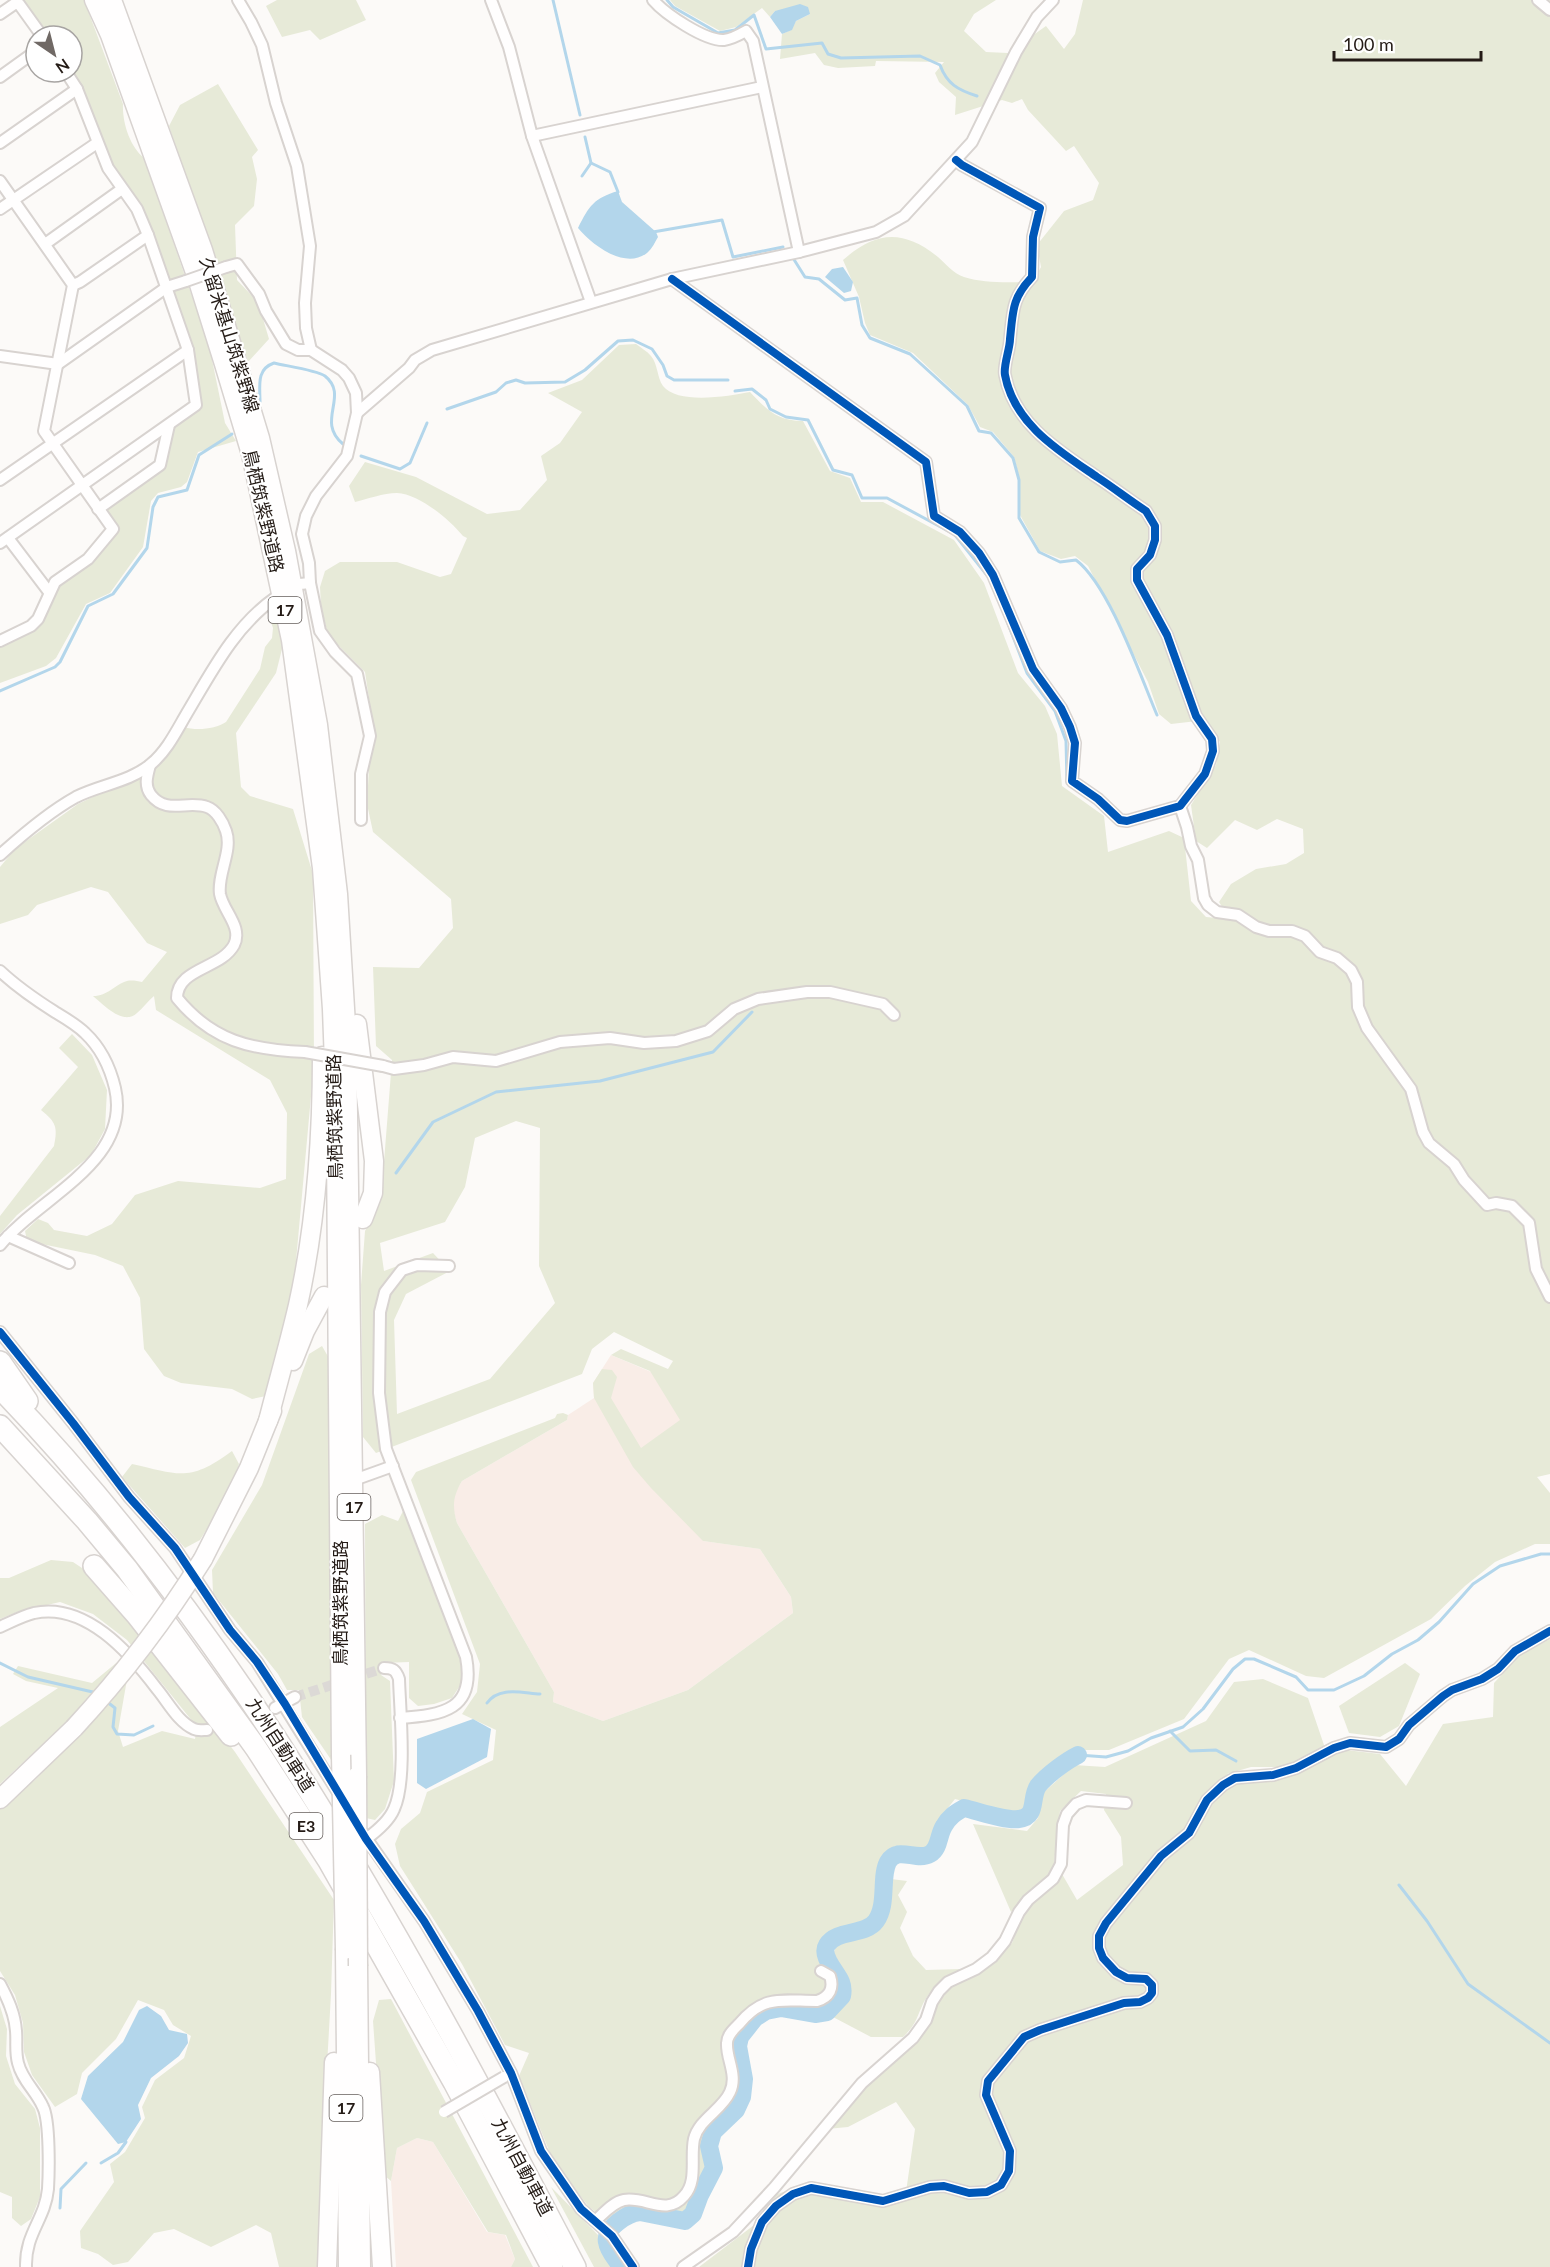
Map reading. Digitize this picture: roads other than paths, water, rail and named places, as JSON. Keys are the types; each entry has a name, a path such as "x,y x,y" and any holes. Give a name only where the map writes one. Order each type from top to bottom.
{"highway":[{"path":"0,1362 68,1460"},
{"name":"九州自動車道","path":"0,1388 68,1460 141,1547 240,1683 332,1825 472,2073 575,2267"},
{"name":"九州自動車道","path":"0,1426 87,1521 141,1587 256,1748 329,1861 454,2082 552,2267"},
{"path":"94,1566 137,1615 329,1861"}],"main road":[{"name":"鳥栖筑紫野道路","path":"94,0 110,35 197,278 251,454 291,640 317,828 334,926 347,1041 357,1776 348,2267"},
{"name":"久留米基山筑紫野線","path":"112,0 203,250 260,438 286,551 318,724 338,894"},
{"name":"鳥栖筑紫野道路","path":"338,894 334,926 341,1755 345,1950 358,1997 361,2267"},
{"name":"17","path":"334,926 354,992 374,1161 373,1193 363,1219"},
{"name":"17","path":"268,1420 298,1305 315,1185 322,1097 323,999 334,926"},
{"name":"17","path":"0,1799 74,1728 110,1689 144,1648 175,1604 203,1559 249,1468 305,1330 324,1296"},
{"path":"327,2267 336,1992 352,1972"},
{"path":"358,1997 368,2037 382,2267"}],"street":[{"path":"238,0 262,45 276,104 297,166 310,246 305,303 306,328 311,350"},
{"path":"491,0 509,46 532,136 591,302"},
{"path":"653,0 672,17 697,31 721,40 734,38 746,31 753,41 799,252"},
{"path":"357,413 425,352 672,279 799,252 876,232 904,216 972,142 1016,52 1037,17 1053,0"},
{"path":"1538,0 1550,10"},
{"path":"0,14 16,3 33,24"},
{"path":"0,76 24,59"},
{"path":"49,592 4,541 196,405 188,350 148,235 137,209 108,168 74,84"},
{"path":"532,136 762,87"},
{"path":"0,143 77,89"},
{"path":"0,209 97,143"},
{"path":"672,279 926,462 934,516 960,532 979,553 1002,592 1033,669 1061,708 1070,726 1075,743 1072,781 1098,799 1120,820 1127,821 1180,806 1205,774 1213,751 1212,739 1196,716 1167,635 1137,580 1137,569 1150,555 1155,540 1155,526 1146,511 1054,447 1036,431 1024,417 1010,392 1004,372 1008,357 1013,305 1021,288 1032,277 1033,237 1040,208 956,160"},
{"path":"0,182 73,285 44,431 113,529 88,559 55,582 38,619 31,626 0,641"},
{"path":"45,244 122,189"},
{"path":"73,285 148,235"},
{"path":"0,356 58,364 167,287 237,264 260,294 266,311 286,344 298,350 311,350 342,370 350,378 356,393 357,413 347,456 316,496 306,516 302,534 309,563 305,584 320,632 335,652 357,674 362,695 370,736 361,774 361,820"},
{"path":"0,480 188,350"},
{"path":"98,509 160,465 169,424"},
{"path":"0,855 44,819 76,797 118,782 150,765 175,734 240,629 262,607 276,598"},
{"path":"150,765 146,782 149,792 156,801 167,807 206,806 216,812 226,831 227,839 219,883 220,897 235,928 234,945 211,965 188,976 177,989 177,998 203,1025 232,1040 248,1045 305,1052 394,1069 424,1065 453,1057 496,1060 560,1042 610,1038 644,1043 676,1041 708,1031 734,1009 758,999 807,992 830,992 883,1004 894,1015"},
{"path":"1180,806 1191,846 1198,860 1204,898 1208,905 1218,912 1238,915 1256,927 1269,931 1292,931 1305,936 1320,952 1337,958 1351,970 1357,982 1358,1006 1367,1028 1411,1089 1423,1132 1429,1143 1454,1164 1464,1180 1487,1205 1496,1203 1512,1206 1529,1223 1536,1269 1550,1297"},
{"path":"0,971 84,1032 102,1053 112,1075 118,1099 115,1129 100,1156 4,1241 69,1263"},
{"path":"400,1718 436,1715 448,1710 460,1699 467,1688 469,1674 466,1657 383,1435 379,1393 380,1312 385,1292 402,1270 417,1265 449,1266"},
{"path":"0,1332 73,1423 122,1489 175,1548 230,1630 257,1662 280,1706 366,1839 424,1921 478,2011 541,2151 581,2209 604,2228 633,2267"},
{"path":"354,1480 393,1466"},
{"path":"0,1628 35,1613 71,1614 101,1632 124,1651 144,1671 183,1722 196,1731 207,1730"},
{"path":"748,2267 751,2249 762,2222 784,2200 793,2194 811,2188 883,2200 930,2187 944,2186 969,2193 987,2192 1001,2185 1009,2171 1010,2151 986,2095 988,2081 1024,2037 1103,2009 1124,2003 1140,2002 1152,1993 1152,1985 1146,1979 1127,1978 1116,1972 1103,1958 1099,1947 1099,1936 1106,1923 1161,1856 1189,1833 1207,1800 1223,1785 1235,1778 1273,1775 1296,1768 1334,1748 1350,1743 1386,1747 1398,1739 1409,1725 1443,1696 1452,1690 1482,1679 1498,1669 1515,1651 1550,1630"},
{"path":"366,1839 382,1827 394,1809 401,1786 399,1679 397,1671 384,1668"},
{"path":"280,1706 295,1697"},
{"path":"683,2267 733,2232 774,2188 862,2084 913,2038 926,2020 932,2002 939,1991 948,1982 976,1969 992,1957 1005,1941 1023,1906 1053,1880 1060,1864 1063,1825 1067,1814 1076,1804 1086,1800 1126,1803"},
{"path":"604,2228 617,2202 634,2200 669,2206 680,2201 692,2184 694,2139 701,2125 730,2093 733,2073 727,2043 729,2036 758,2005 771,2001 824,1999 830,1992 832,1984 830,1976 821,1971"},
{"path":"0,1984 11,2006 16,2030 18,2066 45,2110 49,2158 48,2188 44,2209 29,2237 25,2252 26,2267"},
{"path":"444,2112 508,2075"}],"water":[{"path":"800,4 808,7 810,14 796,21 792,30 782,34 770,17 775,11"},
{"path":"618,191 622,202 656,232 658,237 649,251 638,258 619,257 600,248 578,228 593,204"},
{"path":"843,267 853,282 851,291 844,293 825,277 832,269"},
{"path":"473,1719 491,1729 487,1757 426,1789 417,1783 417,1739"},
{"path":"147,2006 161,2016 169,2030 187,2034 188,2043 179,2056 151,2078 138,2105 141,2119 126,2142 118,2144 81,2099 88,2076 123,2042 139,2010"}],"waterway":[{"path":"553,0 580,115"},
{"path":"667,0 673,7 718,33 735,30 754,15 766,49 822,43 828,54 841,58 920,56 940,65 946,77 954,85 977,96"},
{"path":"582,176 591,163 585,137"},
{"path":"591,163 610,172 618,192"},
{"path":"653,232 722,220 733,257 783,247"},
{"path":"793,258 805,277 819,279 845,300 857,298 862,325 870,338 910,354 967,406 979,431 991,433 1013,458 1019,480 1019,518 1039,552 1060,562 1076,560 1100,589 1133,655 1157,715"},
{"path":"447,409 496,392 506,383 516,380 525,383 565,382 585,370 618,341 633,340 652,349 663,365 667,376 674,380 728,380"},
{"path":"260,402 260,379 264,369 274,363 325,376 332,384 334,392 332,426 335,435 343,444"},
{"path":"735,391 752,389 766,400 770,409 786,417 808,420 833,470 852,475 862,498 887,498 950,532"},
{"path":"361,456 400,469 410,463 427,423"},
{"path":"0,691 55,667 60,662 88,606 113,594 147,548 153,507 158,497 187,490 199,455 232,434"},
{"path":"955,535 986,574"},
{"path":"1004,613 1027,673 1055,711 1066,741 1067,782"},
{"path":"396,1173 433,1122 496,1092 600,1081 713,1052 752,1012"},
{"path":"1078,1755 1106,1757 1128,1751 1151,1738 1183,1727 1203,1709 1233,1669 1245,1659 1254,1659 1296,1677 1308,1690 1334,1690 1364,1676 1392,1654 1418,1640 1439,1622 1473,1584 1500,1566 1541,1554 1550,1554"},
{"path":"0,1663 28,1677 97,1693"},
{"path":"487,1703 504,1692 540,1694"},
{"path":"106,1701 115,1708 113,1727 117,1734 134,1735 153,1726"},
{"path":"1170,1731 1190,1751 1216,1750 1236,1761"},
{"path":"621,2267 607,2242 609,2232 618,2222 629,2215 640,2212 685,2221 693,2214 714,2168 709,2146 713,2132 736,2110 742,2097 744,2079 738,2046 740,2037 755,2018 766,2011 781,2008 815,2014 827,2012 842,1996 842,1984 827,1959 825,1949 837,1937 865,1929 876,1921 882,1907 884,1875 892,1857 902,1854 919,1856 930,1854 936,1848 946,1823 964,1808 1006,1819 1025,1818 1031,1811 1038,1786 1046,1777 1078,1755"},
{"path":"1399,1885 1427,1921 1468,1984 1550,2043"},
{"path":"101,2163 118,2153 126,2142"},
{"path":"60,2208 61,2189 86,2163"}],"tunnel":[{"path":"295,1697 384,1668"}]}
